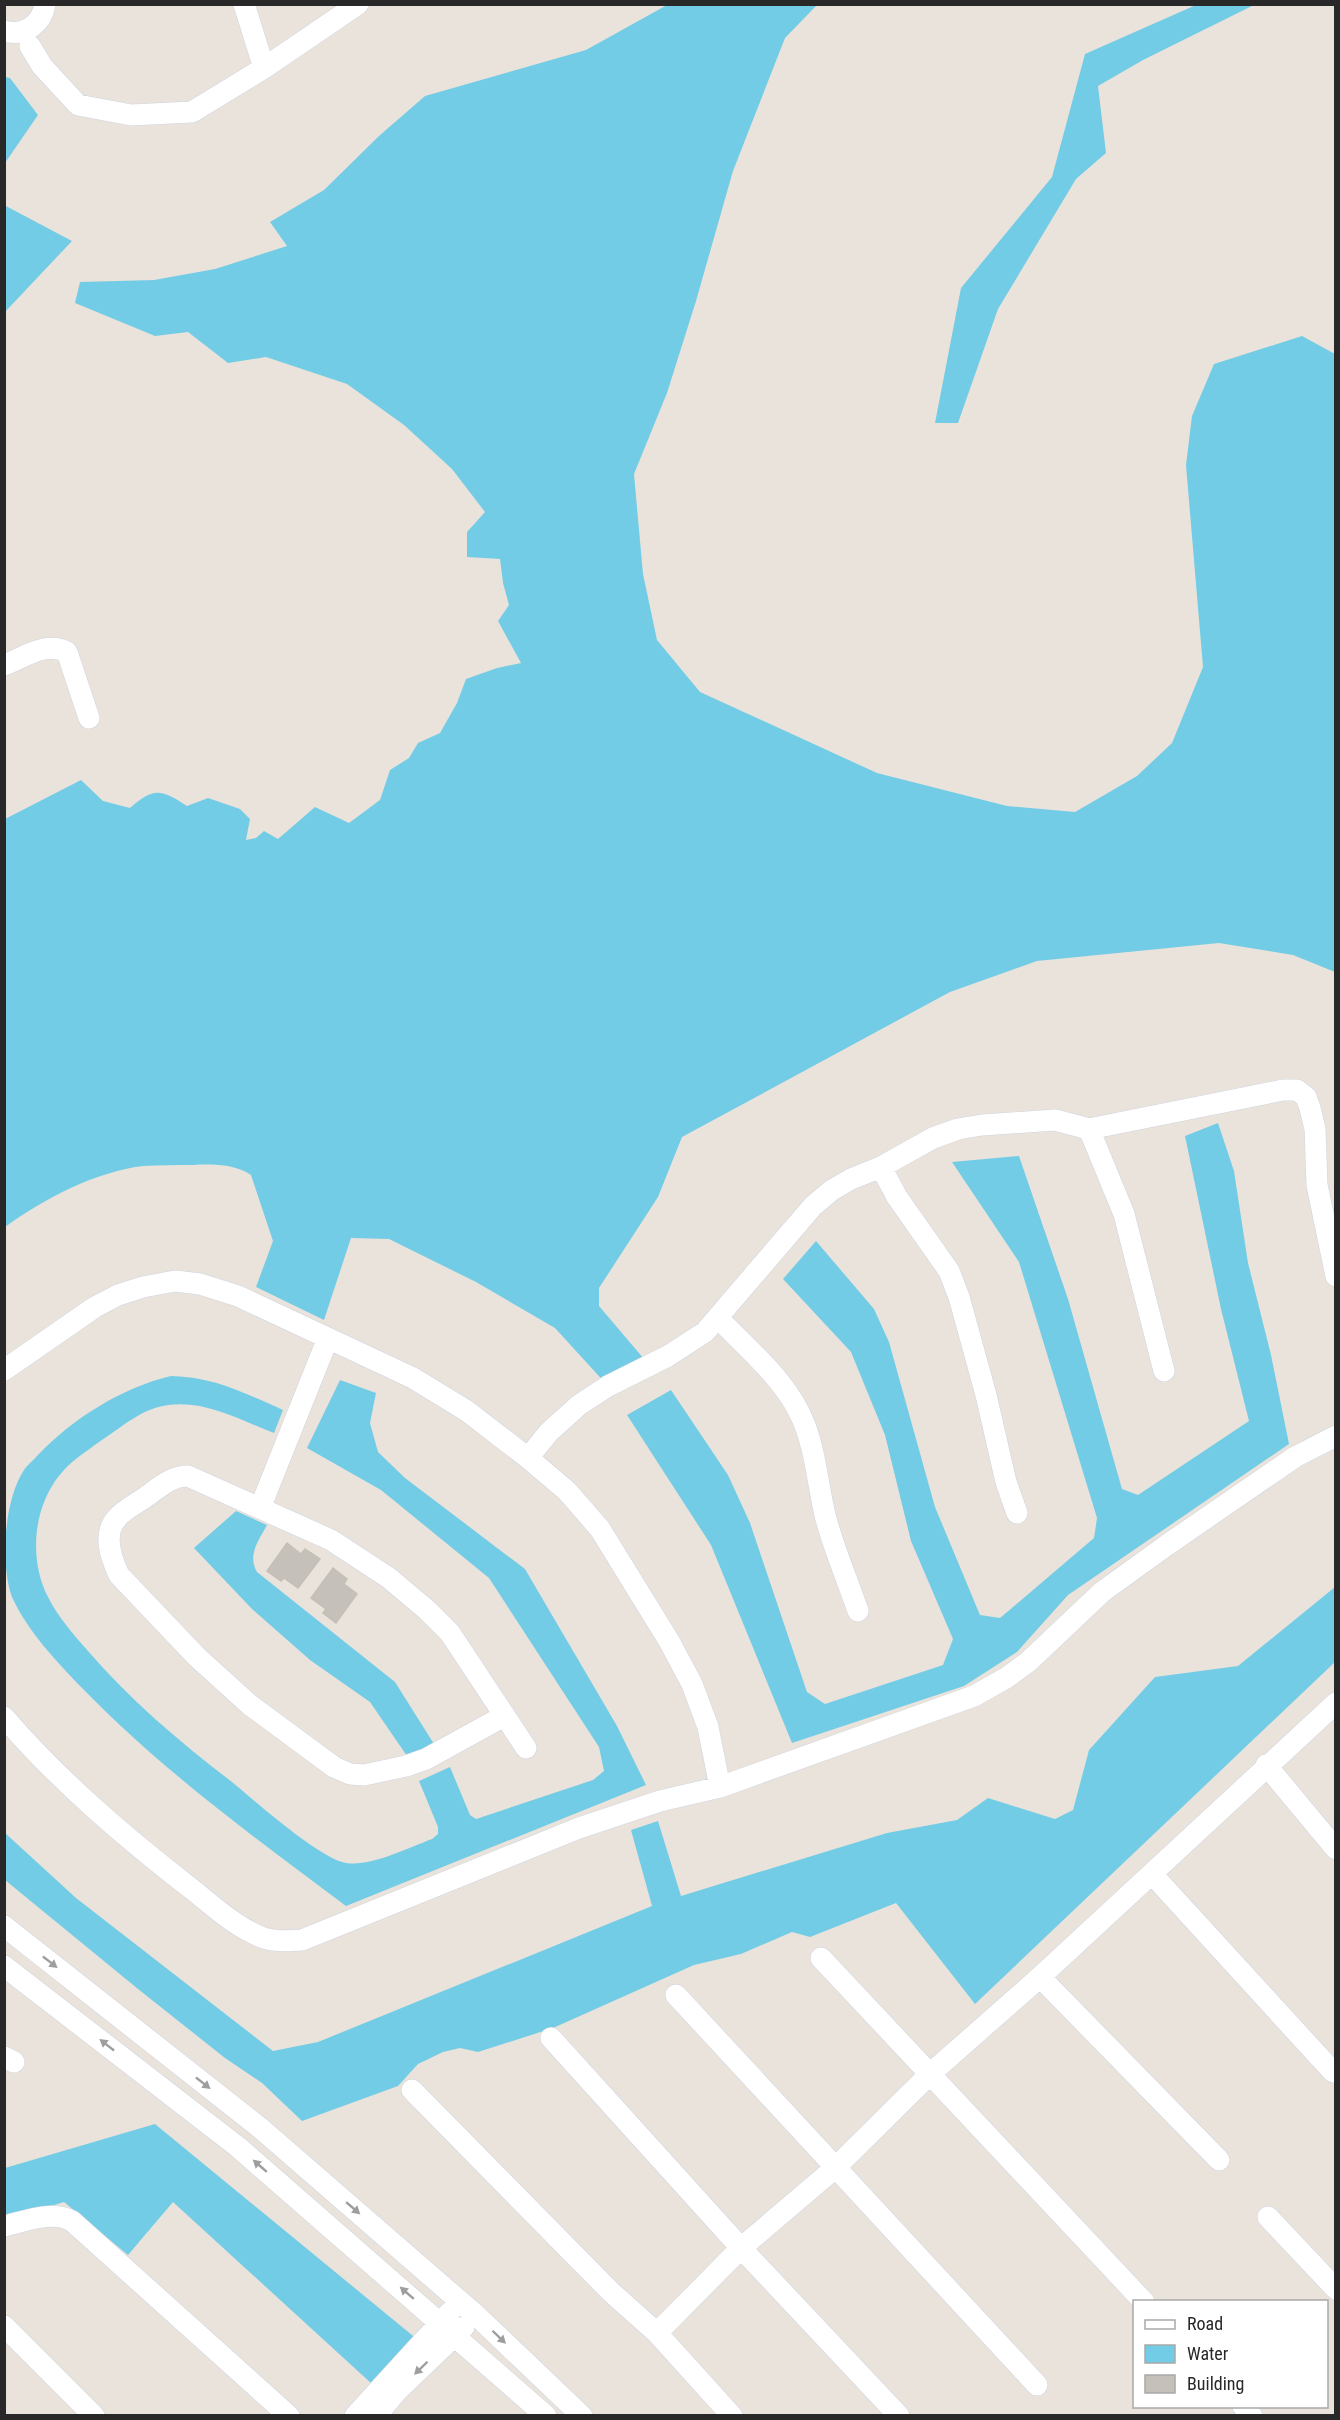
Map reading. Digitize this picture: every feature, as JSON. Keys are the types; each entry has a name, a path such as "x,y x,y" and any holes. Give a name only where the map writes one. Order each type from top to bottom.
{"street":[{"path":"244,4 264,68"},
{"path":"7,32 30,46 42,66 78,105 131,115 192,112 264,68 358,4"},
{"path":"30,46 42,13"},
{"path":"7,32 21,33 31,29 42,13"},
{"path":"4,665 44,648 58,647 67,652 89,718"},
{"path":"528,1458 549,1432 579,1406 608,1386 668,1356 705,1332 813,1206 832,1190 851,1179 881,1167 933,1138 958,1129 1055,1120 1089,1129 1283,1090 1297,1090 1306,1097 1315,1129 1317,1185 1335,1276"},
{"path":"1089,1129 1124,1214 1164,1371"},
{"path":"881,1167 897,1197 949,1271 959,1297 986,1395 1006,1482 1017,1513"},
{"path":"4,1370 94,1307 118,1295 143,1287 175,1281 200,1284 238,1296 413,1378 467,1411 528,1458 567,1491 600,1529 669,1641 692,1684 708,1726 720,1787"},
{"path":"718,1318 772,1374 800,1413 809,1440 826,1516 858,1611"},
{"path":"260,1508 328,1338"},
{"path":"4,1717 63,1779 145,1853 235,1923 261,1937 282,1942 302,1940 322,1934 579,1828 660,1801 720,1787 974,1696 1006,1678 1052,1641 1102,1592 1264,1477 1295,1457 1335,1436"},
{"path":"504,1716 441,1753 406,1766 364,1775 350,1774 334,1767 250,1705 197,1657 119,1575 112,1560 109,1539 116,1518 178,1476 188,1476 331,1540 389,1578 450,1633 526,1748"},
{"path":"657,2333 741,2248 835,2168 930,2074 1040,1977 1335,1703"},
{"path":"1266,1765 1335,1849"},
{"path":"1152,1874 1333,2072"},
{"path":"4,1926 259,2127 477,2316 577,2414"},
{"path":"821,1958 1143,2300"},
{"path":"4,1966 238,2146 546,2415"},
{"path":"1040,1977 1219,2160"},
{"path":"676,1995 1037,2385"},
{"path":"551,2038 741,2248 898,2415"},
{"path":"412,2090 612,2294 657,2333 732,2415"},
{"path":"4,2226 54,2215 63,2216 72,2221 289,2415"},
{"path":"1268,2217 1335,2289"},
{"path":"376,2415 448,2328 461,2302"},
{"path":"355,2415 448,2328 477,2316"},
{"path":"4,2326 94,2415"}],"water":[{"path":"667,5 817,5 785,38 733,171 667,393 634,474 643,574 657,640 700,692 877,773 1007,806 1075,812 1137,776 1172,743 1203,667 1186,465 1192,416 1214,364 1302,336 1335,354 1335,972 1293,955 1219,943 1037,961 950,992 682,1137 658,1197 599,1288 599,1306 650,1366 607,1385 555,1328 476,1282 389,1239 351,1238 324,1320 256,1287 273,1241 251,1175 231,1167 143,1166 106,1174 70,1188 36,1206 5,1227 5,819 81,780 103,801 130,808 145,796 158,793 170,796 187,806 208,798 240,809 250,819 246,840 256,838 264,831 278,839 315,807 349,823 380,800 390,770 409,758 418,743 440,733 457,703 466,679 497,668 521,663 498,621 509,605 500,559 467,557 467,532 485,512 452,469 404,425 347,384 266,357 228,363 188,332 155,336 75,303 80,282 154,280 215,269 287,246 270,222 324,190 379,136 425,96 586,50"},
{"path":"1196,5 1254,5 1143,60 1098,86 1106,153 1076,179 998,309 958,423 935,423 961,288 1052,177 1085,54"},
{"path":"5,77 10,78 38,115 5,163"},
{"path":"4,205 72,241 5,312 4,312"},
{"path":"1218,1123 1234,1171 1248,1263 1271,1355 1289,1444 1068,1595 1017,1652 964,1686 792,1743 711,1545 627,1415 671,1390 728,1475 750,1523 807,1692 825,1704 943,1665 953,1639 911,1541 885,1435 851,1352 783,1279 816,1241 874,1309 889,1342 935,1507 980,1615 1000,1618 1094,1538 1097,1518 1019,1262 952,1162 1019,1156 1068,1299 1122,1489 1138,1495 1249,1421 1221,1309 1185,1136"},
{"path":"171,1376 202,1379 242,1392 283,1410 274,1433 225,1413 192,1405 175,1404 158,1407 141,1414 76,1459 64,1470 54,1483 40,1514 36,1548 42,1582 61,1619 121,1687 175,1736 305,1841 346,1863 377,1860 432,1839 438,1834 438,1827 419,1781 450,1767 470,1815 476,1819 593,1780 604,1771 599,1747 489,1578 381,1490 307,1448 340,1380 376,1393 370,1423 378,1452 405,1478 525,1569 617,1726 646,1785 346,1906 210,1803 145,1748 74,1679 26,1622 12,1597 8,1583 6,1532 17,1483 25,1468 51,1442 82,1418 116,1397 152,1381"},
{"path":"236,1511 267,1525 254,1554 254,1566 257,1572 395,1682 434,1744 407,1756 370,1702 310,1660 252,1609 194,1548"},
{"path":"1335,1587 1335,1662 975,2004 896,1903 810,1937 792,1932 741,1954 694,1965 553,2028 478,2052 460,2048 443,2052 418,2064 398,2086 302,2121 262,2083 225,2058 5,1880 4,1832 76,1898 273,2051 318,2042 652,1906 631,1830 658,1821 681,1896 887,1833 957,1820 988,1798 1055,1819 1073,1810 1089,1750 1155,1677 1238,1666"},
{"path":"155,2124 418,2340 372,2384 173,2202 128,2255 64,2202 5,2220 5,2168"}],"building":[{"path":"287,1543 301,1554 305,1549 320,1559 298,1588 284,1578 281,1581 267,1571"},
{"path":"333,1568 347,1579 344,1584 357,1594 336,1623 323,1613 326,1609 311,1598"}]}
